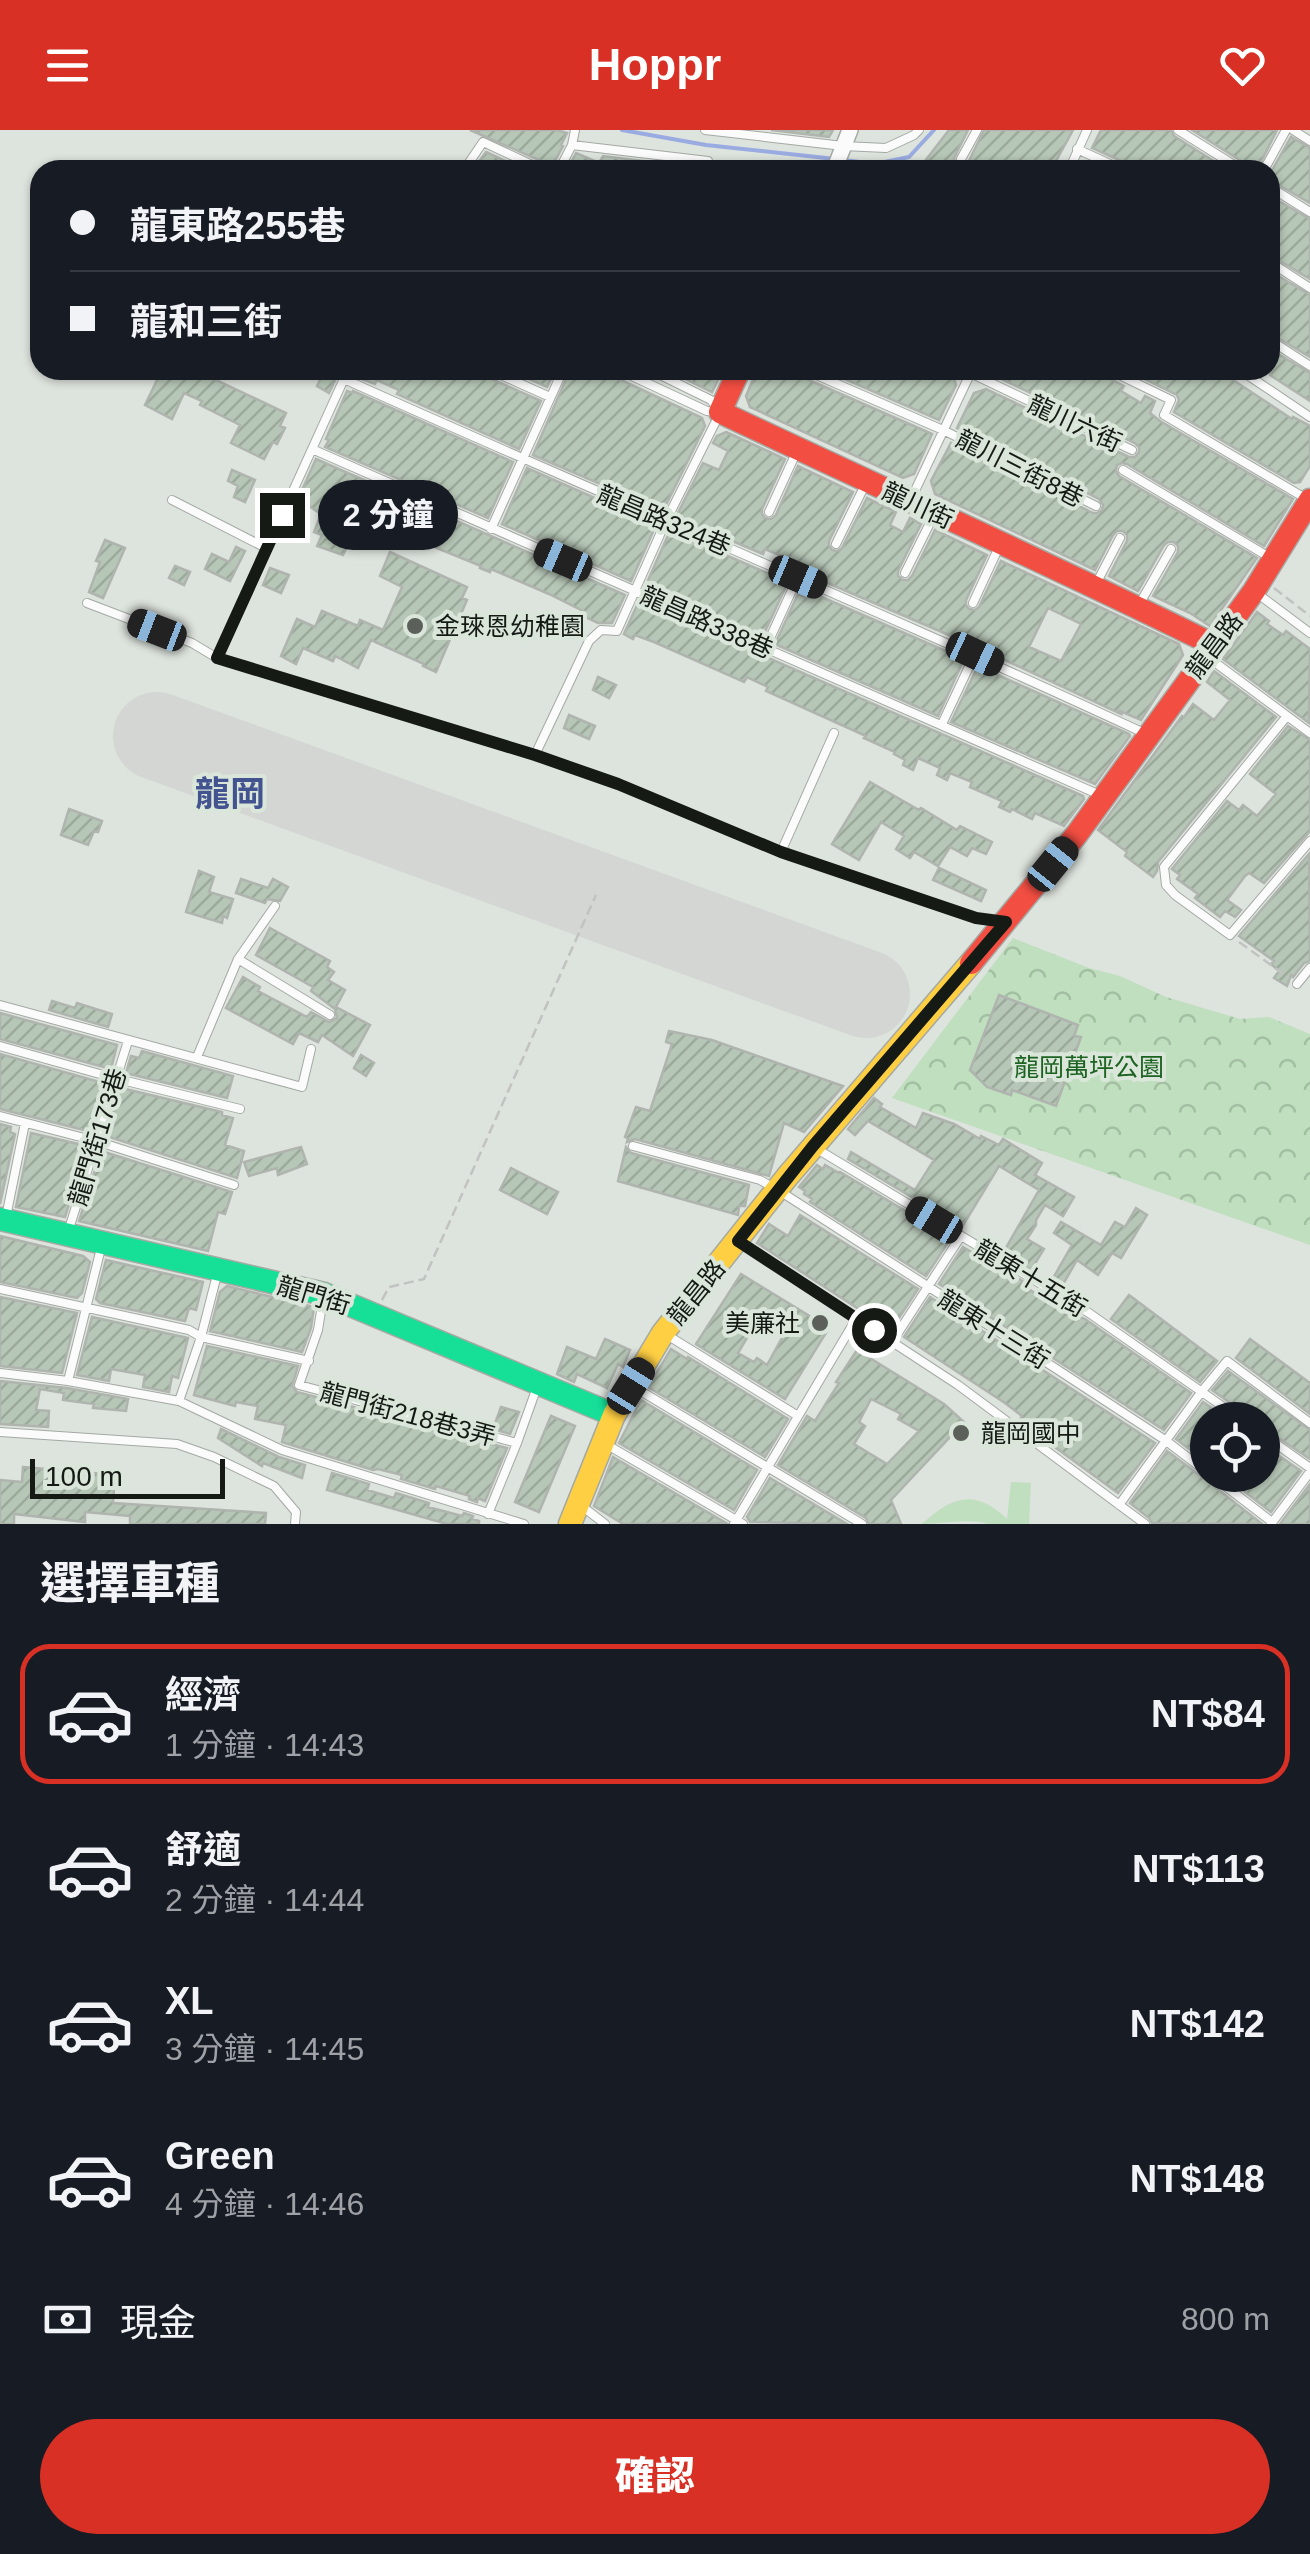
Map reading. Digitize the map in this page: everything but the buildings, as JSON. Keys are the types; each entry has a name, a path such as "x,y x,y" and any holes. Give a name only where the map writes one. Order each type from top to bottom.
{"street":[{"path":"838,159 850,130"},
{"path":"720,412 734,380"},
{"name":"龍川街","path":"720,412 1095,586 1210,650"},
{"name":"龍昌路","path":"590,1519 604,1443 614,1414 663,1332 813,1146 1006,922 1076,834 1263,576 1310,500"},
{"name":"龍門街","path":"3,1220 324,1294 614,1414"}],"lane":[{"path":"564,160 572,145 574,130"},
{"path":"705,130 838,159 886,148 919,130"},
{"path":"962,159 977,130"},
{"path":"1073,160 1087,130"},
{"path":"1178,130 1226,160"},
{"path":"1270,160 1290,130 1310,141"},
{"path":"471,160 483,142 522,160"},
{"path":"572,145 700,160"},
{"path":"1078,149 1102,160"},
{"path":"1280,193 1310,212"},
{"path":"1280,268 1310,288"},
{"path":"1280,346 1310,366"},
{"path":"217,658 343,380"},
{"name":"龍昌路324巷","path":"358,380 522,459 975,654 1148,735"},
{"path":"512,380 550,397"},
{"path":"491,529 558,380"},
{"name":"龍川街","path":"640,380 707,411 720,412"},
{"path":"535,755 589,641 601,630 617,631 720,412 711,400 670,380"},
{"name":"龍川三街8巷","path":"828,380 943,430 1096,506"},
{"path":"910,501 965,380"},
{"name":"龍川六街","path":"988,380 1132,450"},
{"path":"1130,380 1171,400 1164,415 1310,500"},
{"path":"1255,380 1310,417"},
{"path":"769,512 798,448"},
{"name":"龍昌路338巷","path":"312,449 1102,796"},
{"name":"龍川六街","path":"1123,470 1263,576 1310,634"},
{"path":"836,544 866,480"},
{"path":"172,500 266,548"},
{"path":"906,573 935,513"},
{"path":"1095,586 1120,538"},
{"path":"973,603 1000,544"},
{"path":"1138,607 1172,549"},
{"path":"765,649 798,577"},
{"path":"87,603 192,643 217,658 535,755 618,784 781,852 976,918 1006,922"},
{"path":"1210,650 1310,733"},
{"path":"942,724 975,654"},
{"path":"1288,716 1164,868 1166,885 1230,935 1310,842"},
{"path":"781,852 834,733"},
{"path":"197,1057 238,960 275,906"},
{"path":"238,960 330,1015"},
{"path":"1297,984 1310,968"},
{"path":"0,1005 302,1087 311,1049"},
{"name":"龍門街173巷","path":"68,1233 128,1041"},
{"path":"0,1046 240,1109"},
{"path":"0,1116 96,1141 234,1185"},
{"path":"3,1220 26,1123"},
{"name":"龍東十三街","path":"633,1146 783,1183 929,1288 1190,1459"},
{"name":"龍東十五街","path":"813,1146 1089,1313 1217,1402"},
{"path":"892,1342 961,1236"},
{"path":"68,1381 102,1241"},
{"path":"738,1241 958,1385 1144,1524"},
{"path":"180,1401 218,1270"},
{"path":"0,1289 190,1330 201,1337 309,1361 324,1294"},
{"path":"604,1443 738,1523 856,1319"},
{"path":"663,1332 798,1416"},
{"name":"龍門街218巷3弄","path":"309,1361 300,1385 517,1443"},
{"path":"1118,1505 1227,1361 1310,1424"},
{"path":"0,1373 180,1401 282,1450 524,1524"},
{"path":"488,1514 538,1383"},
{"path":"631,1386 862,1524"},
{"path":"0,1432 177,1444 274,1486 296,1512 295,1524"},
{"path":"1272,1523 1310,1470 1280,1448"},
{"name":"龍東十三街","path":"1232,1492 1272,1523"}],"path":[{"path":"1263,576 1310,616"},
{"path":"374,1315 389,1287 424,1279 596,896"},
{"path":"1230,935 1297,984"}],"green space":[{"name":"龍岡萬坪公園","path":"1013,938 1120,976 1166,997 1240,1019 1269,1017 1310,1034 1310,1245 892,1098"},
{"path":"1011,1482 1031,1483 1029,1524 922,1524 944,1507 964,1499 985,1503 1007,1519"}],"waterway":[{"path":"622,130 706,145 835,159"},
{"path":"894,160 909,157 934,130"}],"runway":[{"path":"157,736 866,994"}],"traffic: fast":[{"path":"0,1219 324,1294 614,1415"}],"traffic: slow":[{"path":"570,1524 614,1415 663,1333 787,1177 971,963"}],"traffic: jam":[{"path":"734,380 720,412 1214,645"},
{"path":"971,963 1077,834 1254,591 1310,500"}],"place":[{"name":"金琜恩幼稚園","path":"415,626"},
{"name":"美廉社","path":"820,1323"},
{"name":"龍岡國中","path":"961,1433"}],"district":[{"name":"龍岡","path":"230,794"}],"route":[{"path":"282,515 217,658 535,755 618,784 781,852 976,918 1006,922 813,1146 738,1241 874,1330"}]}
